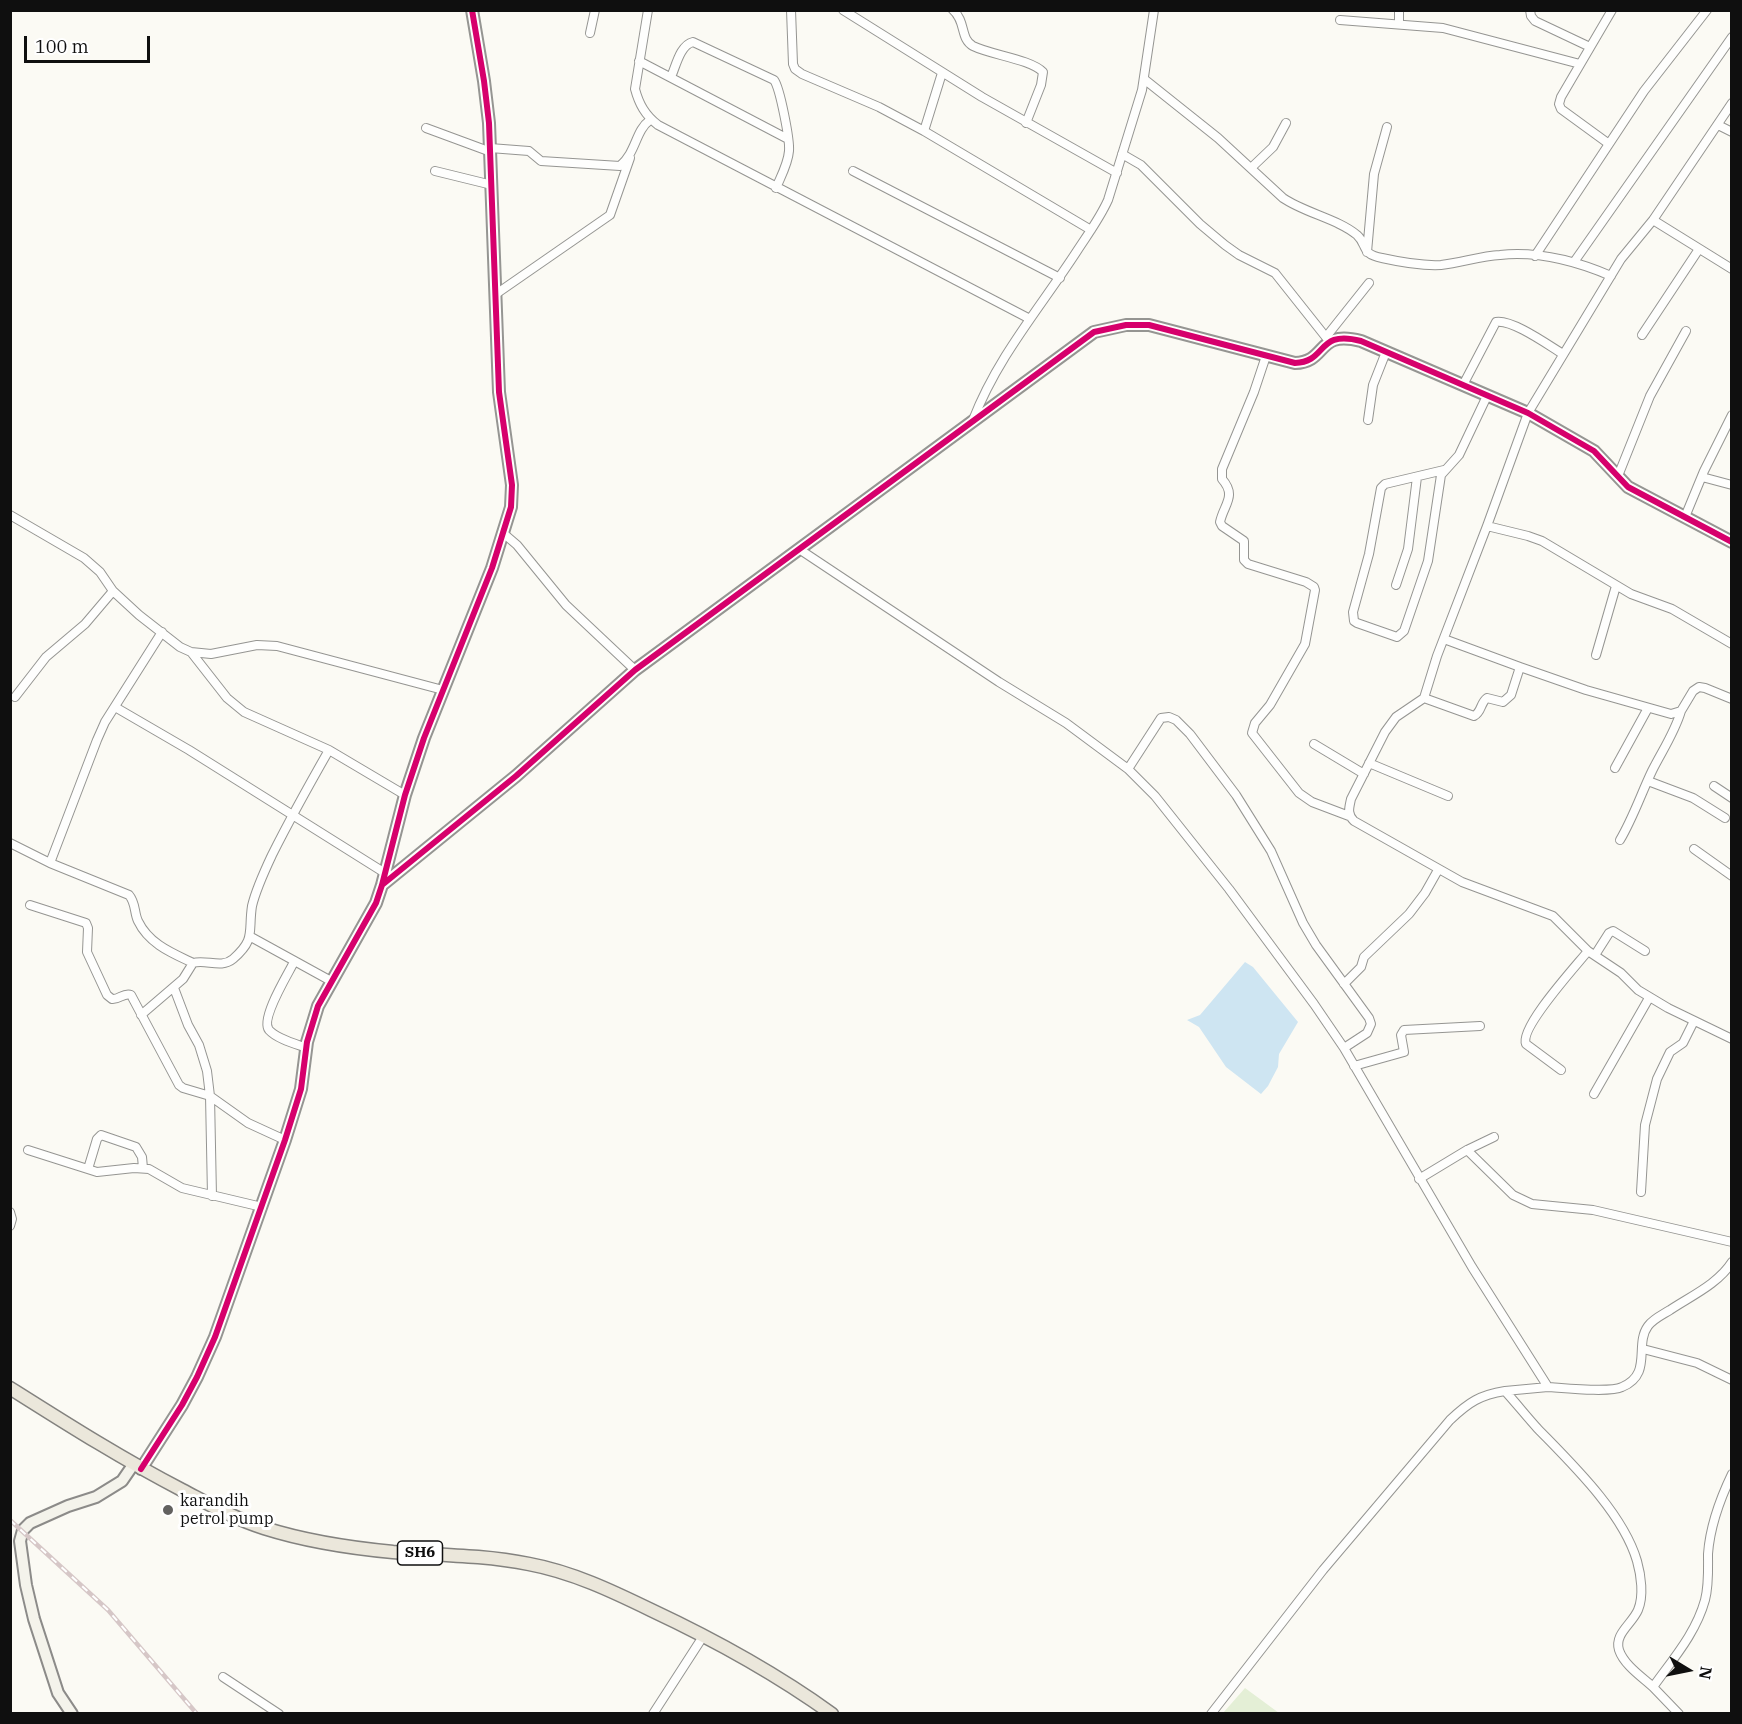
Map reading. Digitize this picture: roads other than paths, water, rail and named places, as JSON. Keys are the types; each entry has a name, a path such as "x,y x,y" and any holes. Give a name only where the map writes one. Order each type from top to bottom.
{"main road":[{"name":"SH6","path":"10,1388 137,1467 231,1516 309,1540 354,1547 490,1558 556,1570 630,1600 704,1635 749,1659 832,1713"},
{"path":"72,1713 58,1693 34,1619 15,1538 30,1523 68,1506 96,1497 122,1481 137,1467"}],"street":[{"path":"137,1467 162,1439 197,1377 215,1337 285,1140 299,1093 312,1023 331,981 362,929 382,885 405,795 424,738 492,568 511,507 512,485 499,392 490,150 484,81 472,10"},
{"path":"590,33 595,10"},
{"path":"648,10 635,89 638,101 650,120 1030,319"},
{"path":"791,10 795,69 879,107 924,131 1091,230"},
{"path":"843,10 1026,123 1117,173"},
{"path":"952,10 959,16 965,38 972,46 1043,72 1041,85 1026,123"},
{"path":"972,422 990,379 1060,278 1108,200 1144,80 1154,10"},
{"path":"1399,10 1399,24"},
{"path":"1530,10 1531,16 1536,21 1590,46"},
{"path":"1609,144 1561,109 1559,104 1612,10"},
{"path":"1535,256 1644,91 1707,10"},
{"path":"1340,20 1443,28 1580,64"},
{"path":"1574,262 1731,37"},
{"path":"671,77 684,47 693,42 767,76 777,83 788,139 788,159 777,188"},
{"path":"639,60 788,139"},
{"path":"924,131 942,73"},
{"path":"1144,80 1218,138 1284,198 1296,207 1356,234 1367,252 1381,258 1437,265 1498,255 1535,256 1574,262 1611,276"},
{"path":"1349,816 1351,799 1385,732 1396,717 1424,698 1437,656 1528,413 1621,259 1653,220 1731,103"},
{"path":"496,294 610,215 630,158 644,125 650,120"},
{"path":"1251,168 1273,147 1286,123"},
{"path":"1718,125 1731,132"},
{"path":"1367,252 1374,174 1387,127"},
{"path":"426,128 490,150 529,151 541,161 620,166 630,158"},
{"path":"1122,154 1141,165 1200,224 1239,255 1275,273 1327,339"},
{"path":"435,171 492,185"},
{"path":"853,171 1060,278"},
{"path":"1653,220 1731,269"},
{"path":"1642,335 1699,249"},
{"path":"382,885 516,776 635,670 1094,332 1126,325 1149,325 1266,356 1304,363 1311,360 1368,283"},
{"path":"1462,385 1496,322 1501,321 1512,325 1563,354"},
{"path":"1618,476 1650,396 1686,331"},
{"path":"1327,339 1346,337 1528,413 1594,451 1628,487 1731,542"},
{"path":"1368,420 1373,385 1386,352"},
{"path":"1266,356 1242,423 1222,469 1222,479 1230,493 1220,522 1222,526 1244,541 1244,560 1248,564 1306,582 1315,590 1305,644 1270,705 1255,723 1252,734 1299,793 1312,802 1349,816 1462,882 1553,916 1592,953 1621,973 1649,998 1731,1039"},
{"path":"1444,470 1385,484 1381,488 1369,554 1353,612 1354,621 1357,623 1397,636 1404,631 1428,561 1439,486 1444,470 1459,455 1487,396"},
{"path":"1685,517 1731,415"},
{"path":"1396,585 1410,540 1417,477"},
{"path":"1702,477 1731,485"},
{"path":"10,514 84,558 100,572 113,591 139,615 180,647 191,652 211,654 257,645 277,646 443,690"},
{"path":"1487,526 1537,539 1616,586 1672,609 1731,644"},
{"path":"503,533 517,544 581,621 635,670"},
{"path":"799,549 999,682 1066,723 1128,769 1176,821 1229,889 1344,1048 1419,1179 1548,1387"},
{"path":"1596,654 1616,586"},
{"path":"15,697 46,657 85,624 113,591"},
{"path":"50,863 97,740 162,632"},
{"path":"1444,639 1586,690 1671,714 1681,711"},
{"path":"191,652 227,698 244,712 329,750 405,795"},
{"path":"1424,698 1474,716 1480,711 1487,698 1503,702 1508,699 1520,667"},
{"path":"1620,840 1677,724 1681,711 1693,691 1699,687 1705,687 1731,699"},
{"path":"115,707 189,750 385,873"},
{"path":"1615,768 1648,708"},
{"path":"1128,769 1161,718 1169,717 1176,720 1190,734 1256,826 1285,881 1303,923 1371,1024 1367,1033 1344,1048"},
{"path":"1314,744 1364,774"},
{"path":"10,843 50,863 129,895 133,900 136,918 142,930 151,940 193,963 231,962 251,937 252,907 257,890 292,816 329,750"},
{"path":"1369,763 1448,796"},
{"path":"1648,781 1693,798 1725,818"},
{"path":"1714,786 1731,798"},
{"path":"1694,849 1731,876"},
{"path":"1344,984 1361,967 1364,957 1409,914 1438,870"},
{"path":"30,905 86,923 88,928 87,952 107,995 112,999 126,994 131,995 183,1088 210,1096 248,1123 285,1140"},
{"path":"1562,1070 1524,1040 1542,1008 1609,933 1613,931 1645,951"},
{"path":"251,937 331,981"},
{"path":"294,962 270,1011 267,1026 276,1035 307,1048"},
{"path":"141,1016 183,979 193,963"},
{"path":"174,987 188,1025 204,1058 210,1096 212,1196"},
{"path":"1593,1095 1649,998"},
{"path":"1641,1192 1645,1125 1657,1079 1670,1052 1683,1043 1694,1022"},
{"path":"1354,1066 1404,1052 1401,1035 1404,1030 1480,1026"},
{"path":"88,1169 97,1139 101,1135 136,1147 142,1157 143,1168"},
{"path":"1419,1179 1467,1150 1494,1137"},
{"path":"28,1150 97,1172 143,1168 182,1188 262,1207"},
{"path":"1467,1150 1513,1195 1532,1204 1593,1210 1731,1242"},
{"path":"10,1212 12,1219 10,1226"},
{"path":"1211,1713 1323,1570 1450,1420 1467,1404 1486,1394 1505,1391 1548,1387 1621,1388 1632,1381 1638,1373 1642,1363 1646,1328 1655,1319 1713,1282 1725,1272 1731,1262"},
{"path":"1643,1349 1697,1364 1731,1380"},
{"path":"1505,1391 1585,1479 1626,1535 1637,1560 1641,1584 1637,1612 1621,1633 1618,1643 1620,1651 1625,1661 1679,1713"},
{"path":"1653,1687 1689,1638 1699,1618 1709,1576 1711,1534 1716,1513 1731,1474"},
{"path":"653,1713 704,1635"},
{"path":"223,1677 279,1713"}],"water":[{"path":"1245,962 1253,967 1298,1022 1279,1054 1278,1067 1261,1094 1226,1067 1199,1027 1187,1020 1200,1015"}],"railway":[{"path":"10,1520 108,1610 197,1714"}],"place":[{"name":"karandih petrol pump","path":"168,1510"}]}
